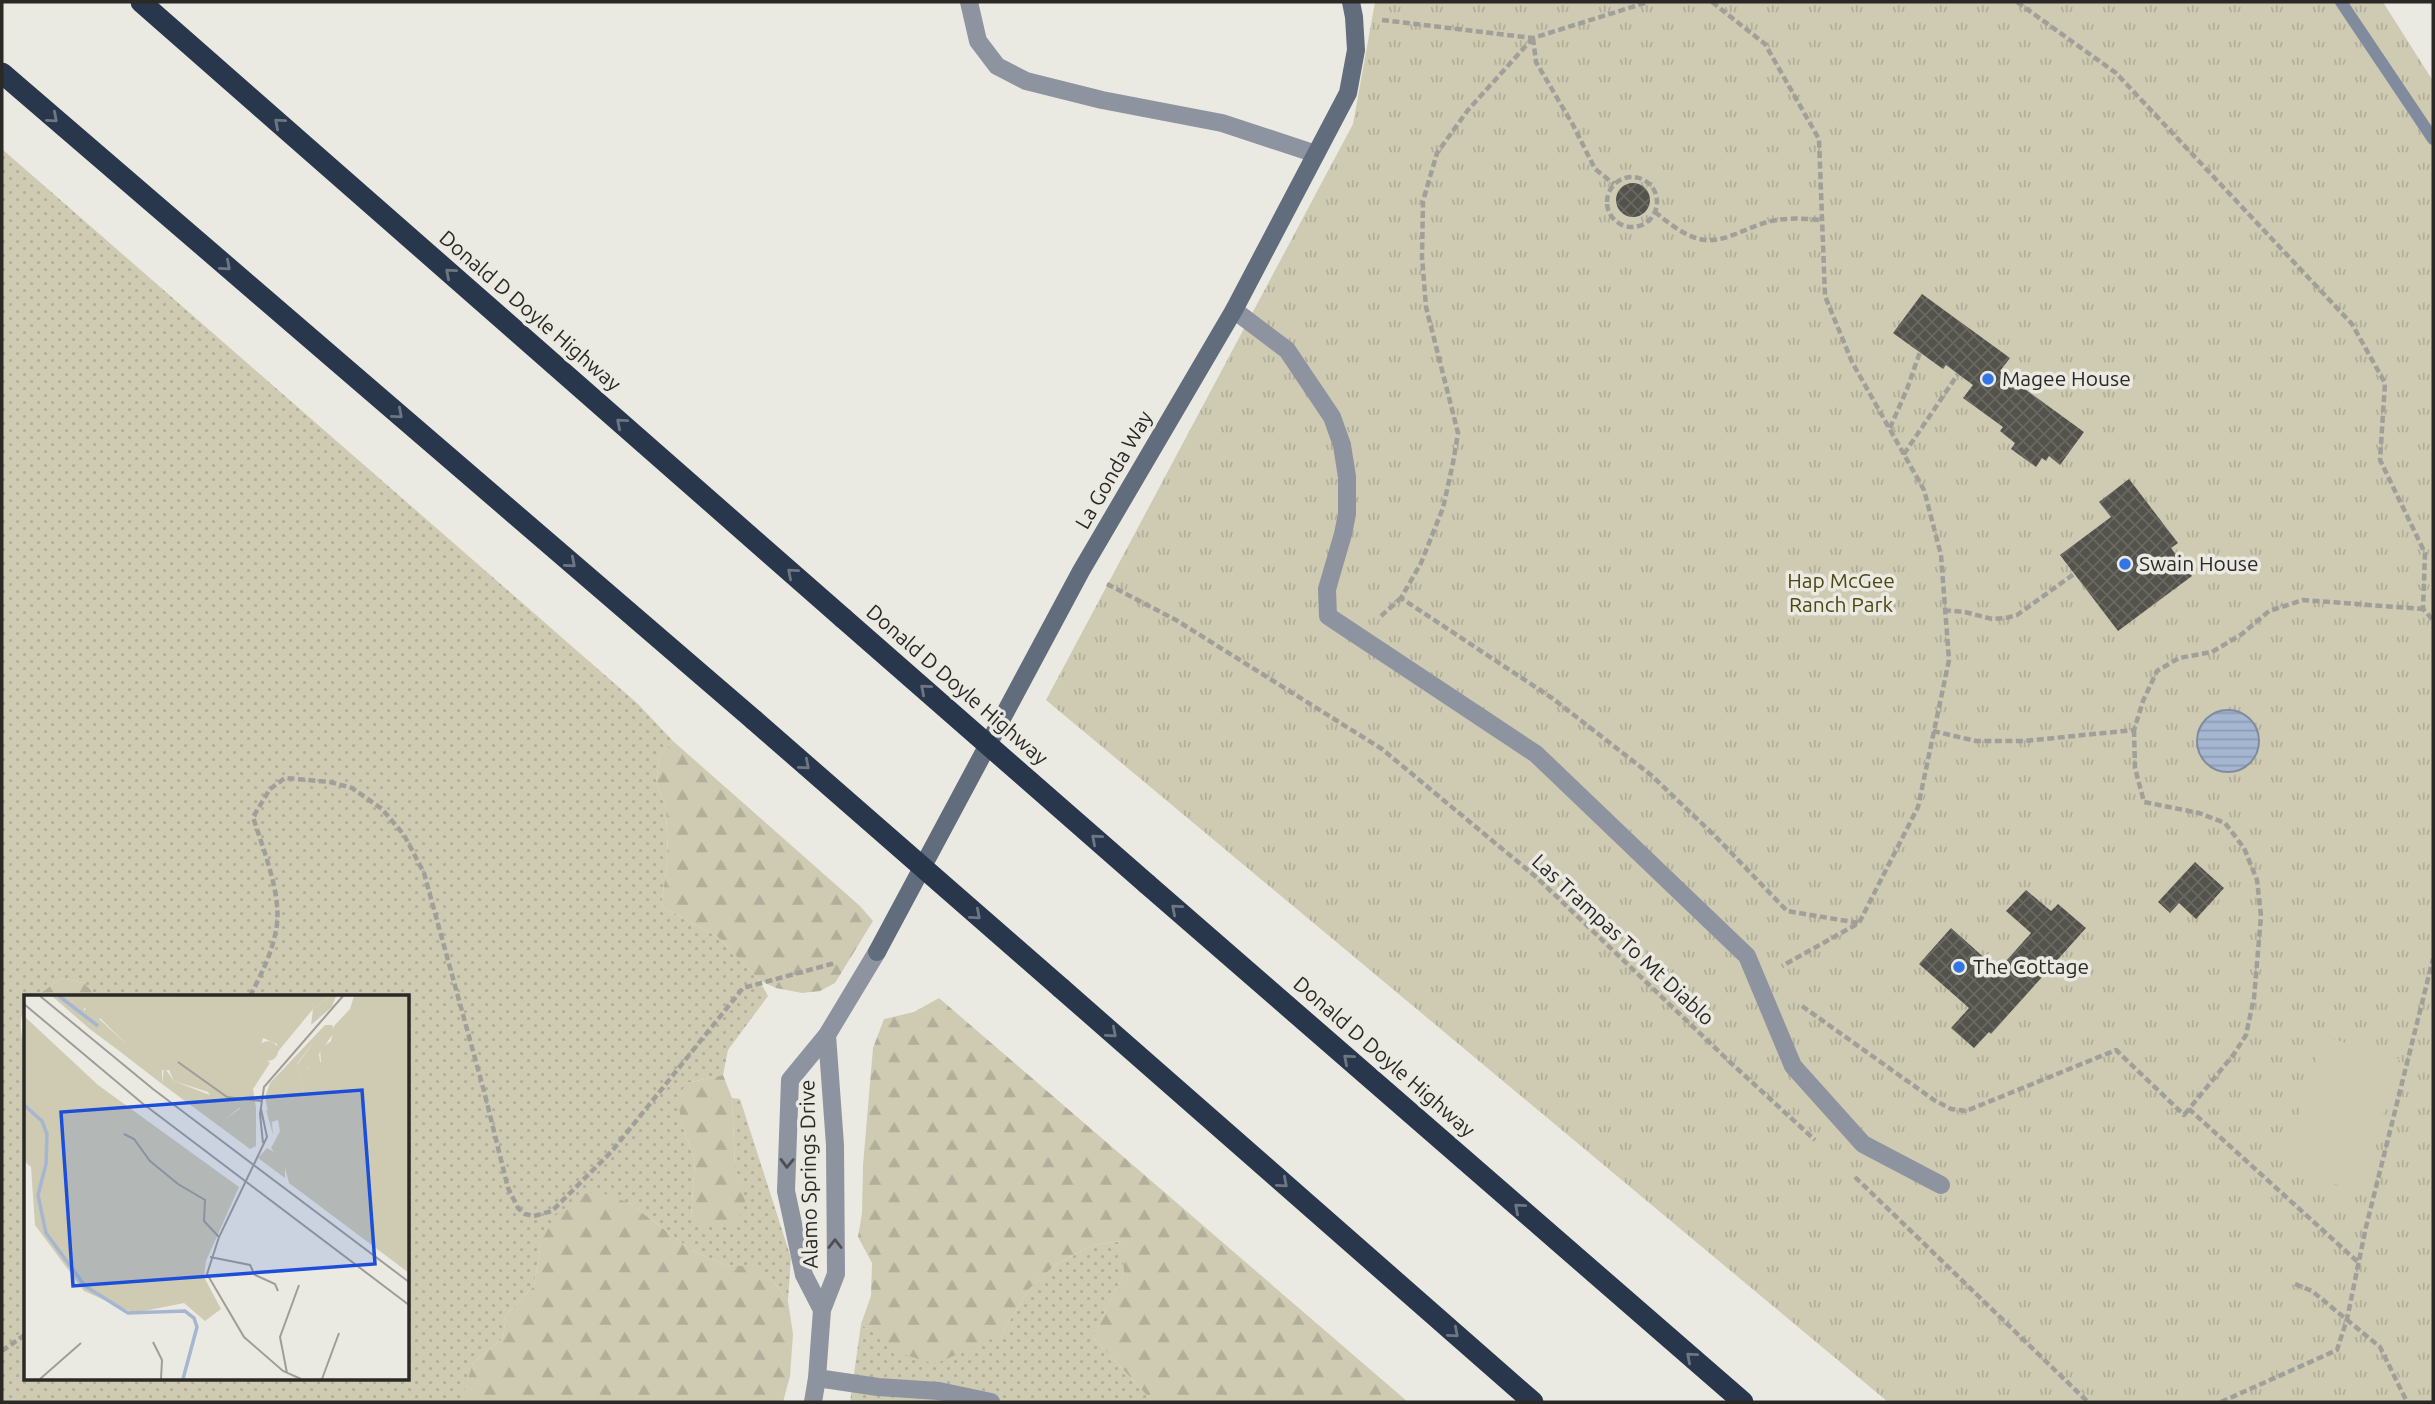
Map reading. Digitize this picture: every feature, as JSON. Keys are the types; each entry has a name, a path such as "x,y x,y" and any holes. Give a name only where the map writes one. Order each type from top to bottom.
{"highway":[{"name":"Donald D Doyle Highway","path":"141,2 1742,1402"},
{"path":"2,73 754,720 1533,1402"}],"street":[{"path":"969,2 978,41 997,66 1026,81 1102,100 1222,123 1316,154"},
{"name":"La Gonda Way","path":"877,952 1081,571 1234,310 1348,93 1356,50 1353,9"},
{"path":"1234,310 1287,350 1332,417 1342,445 1347,477 1347,514 1327,589 1328,616 1536,754 1747,956 1793,1066 1863,1144 1941,1185"},
{"name":"Alamo Springs Drive","path":"822,1310 804,1275 786,1191 790,1080 827,1035 877,952"},
{"name":"Alamo Springs Drive","path":"813,1402 822,1310 836,1275 835,1145 827,1035"},
{"path":"817,1378 878,1387 939,1391 991,1402"}],"path":[{"path":"1353,9 1533,37 1648,2"},
{"path":"1712,2 1765,44 1819,139 1825,296 1852,362 1924,489 1941,555 1949,660 1918,807 1859,923 1757,980"},
{"path":"2017,2 2116,74 2352,324 2385,383 2380,460 2425,553 2423,609"},
{"path":"1533,37 1535,62 1573,125 1595,169 1614,184"},
{"path":"1533,37 1468,110 1437,153 1423,201 1422,257 1426,307 1458,433 1443,508 1421,563 1401,598 1552,698 1651,775 1717,838 1787,911 1859,923"},
{"path":"1630,177 1646,181 1656,195 1655,212 1643,225 1620,225 1609,213 1606,198 1614,184 1621,179 1630,177"},
{"path":"1655,212 1677,230 1706,240 1737,235 1758,225 1793,217 1822,220"},
{"path":"1889,428 1920,352"},
{"path":"1904,454 1958,374"},
{"name":"Las Trampas To Mt Diablo","path":"1081,571 1175,620 1382,749 1536,877 1821,1145"},
{"path":"1944,610 1992,619 2017,615 2074,574"},
{"path":"1798,995 1802,1006 1934,1100 1951,1109 1966,1111 2116,1050 2183,1115 2234,1054 2246,1035 2254,998 2261,916 2257,880 2244,848 2225,823 2199,813 2144,802 2134,768 2134,730 2143,701 2157,671 2179,658 2212,652 2242,634 2269,611 2303,600 2423,609 2433,620"},
{"path":"1933,732 1976,741 2024,741 2134,730"},
{"path":"251,995 263,972 277,928 276,898 253,817 270,789 285,778 330,782 352,788 382,809 404,835 424,873 508,1188 518,1208 534,1216 552,1211 612,1151 743,988 877,952"},
{"path":"2221,1402 2337,1350 2347,1320 2358,1263 2433,959"},
{"path":"1786,964 1790,975"},
{"path":"2189,1108 2358,1263"},
{"path":"1850,1172 2088,1402"},
{"path":"2295,1284 2312,1291 2380,1347 2407,1402"},
{"path":"2,1351 24,1335"}],"green space":[{"name":"Hap McGee Ranch Park","path":"1375,2 2383,2 2433,81 2433,1402 1888,1402 1046,700 1353,124"},
{"path":"2,149 638,704 673,741 660,755 656,782 666,808 668,858 661,906 718,937 759,980 768,996 728,1050 723,1075 687,1083 681,1122 695,1161 691,1218 744,1201 735,1165 732,1098 740,1099 791,1258 788,1301 772,1280 755,1268 726,1265 693,1251 629,1203 541,1242 534,1286 506,1315 503,1338 473,1363 465,1390 470,1402 2,1402"},
{"path":"673,741 860,906 873,921 835,983 820,991 802,993 776,988 759,980 718,937 661,906 668,858 666,808 656,782 660,755"},
{"path":"61,978 84,983 96,995 38,995"},
{"path":"939,998 1408,1402 1153,1402 1093,1337 1124,1273 1121,1241 1093,1245 1055,1265 1029,1289 1001,1335 935,1364 902,1354 861,1324 871,1296 872,1263 858,1237 873,1048 884,1019 914,1012"},
{"path":"2323,1036 2399,1059 2359,1191 2283,1168"},
{"path":"723,1075 732,1098 735,1165 745,1201 737,1222 710,1227 691,1218 695,1161 681,1122 678,1096 687,1083"},
{"path":"597,1191 629,1203 693,1251 726,1265 755,1267 772,1280 788,1301 793,1334 790,1376 783,1402 470,1402 464,1391 473,1363 503,1338 506,1315 534,1286 541,1242 556,1215 584,1194"},
{"path":"1122,1241 1124,1273 1093,1337 1153,1402 850,1402 861,1324 869,1330 1001,1335 1029,1289 1055,1265 1093,1245"}],"water":[{"path":"2228,710 2250,719 2259,741 2250,763 2228,772 2206,763 2197,741 2206,719"}],"building":[{"path":"1633,183 1645,188 1650,200 1645,212 1633,217 1621,212 1616,200 1621,188"},
{"name":"Magee House","path":"1922,294 2010,358 2000,371 2084,432 2060,465 2049,456 2046,461 2042,458 2036,467 2011,449 2015,443 2000,431 2003,427 1963,398 1973,385 1946,365 1943,369 1893,333"},
{"name":"Swain House","path":"2129,479 2178,543 2171,548 2192,576 2118,631 2060,555 2111,517 2099,502"},
{"path":"2195,862 2224,888 2196,919 2179,903 2170,913 2158,902"},
{"name":"The Cottage","path":"2026,890 2051,911 2058,904 2086,928 1991,1034 1989,1032 1974,1048 1951,1028 1969,1008 1919,964 1951,928 1998,970 2031,933 2006,911"}],"waterway":[{"path":"2341,2 2433,139"}],"place":[{"name":"Magee House","path":"1988,379"},
{"name":"Swain House","path":"2125,564"},
{"name":"The Cottage","path":"1959,967"}]}
